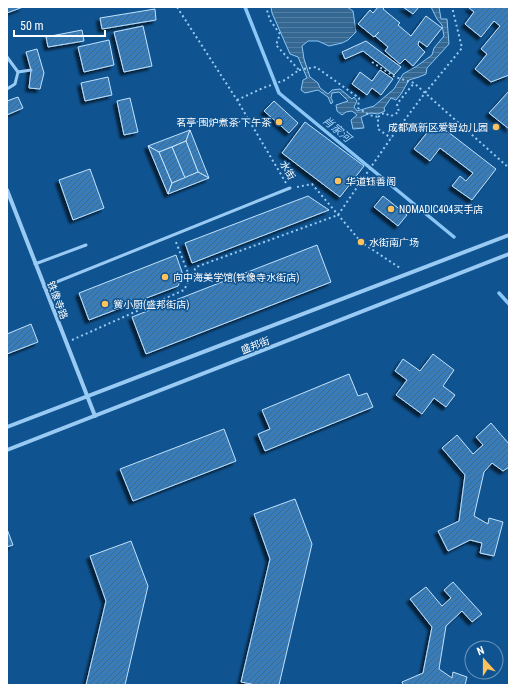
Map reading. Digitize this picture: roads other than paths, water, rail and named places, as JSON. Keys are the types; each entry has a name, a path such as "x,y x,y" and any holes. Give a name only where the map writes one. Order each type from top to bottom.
{"street":[{"name":"铁像寺路","path":"7,190 95,416"},
{"name":"盛邦街","path":"7,427 509,235"},
{"name":"盛邦街","path":"7,450 509,254"}],"lane":[{"path":"7,56 18,72 15,84 7,89"},
{"path":"18,72 31,70"},
{"path":"44,287 290,188"},
{"path":"35,264 86,245"}],"water":[{"path":"271,7 347,7 353,11 356,32 348,40 329,46 318,41 308,41 302,46 304,59 310,77 328,94 332,90 340,89 352,99 354,97 357,101 354,107 357,111 374,106 394,89 403,74 432,55 434,48 444,36 442,25 431,7 439,7 441,19 447,19 449,44 427,68 426,74 409,80 396,100 391,98 384,108 385,111 378,114 371,113 361,117 364,128 353,129 351,120 357,115 352,111 346,112 342,115 337,111 336,105 348,101 339,92 332,93 331,98 333,102 331,104 328,97 318,90 305,93 301,90 303,80 307,78 298,57 290,54 272,13"}],"waterway":[{"name":"肖家河","path":"245,7 279,93 454,237"},
{"name":"肖家河","path":"499,293 509,304"}],"place":[{"name":"茗亭·围炉煮茶·下午茶","path":"279,122"},
{"name":"成都高新区爱智幼儿园","path":"496,127"},
{"name":"华道钰善阁","path":"338,181"},
{"name":"NOMADIC404买手店","path":"391,209"},
{"name":"水街南广场","path":"361,242"},
{"name":"向中海美学馆(铁像寺水街店)","path":"165,277"},
{"name":"黉小厨(盛邦街店)","path":"105,304"}]}
